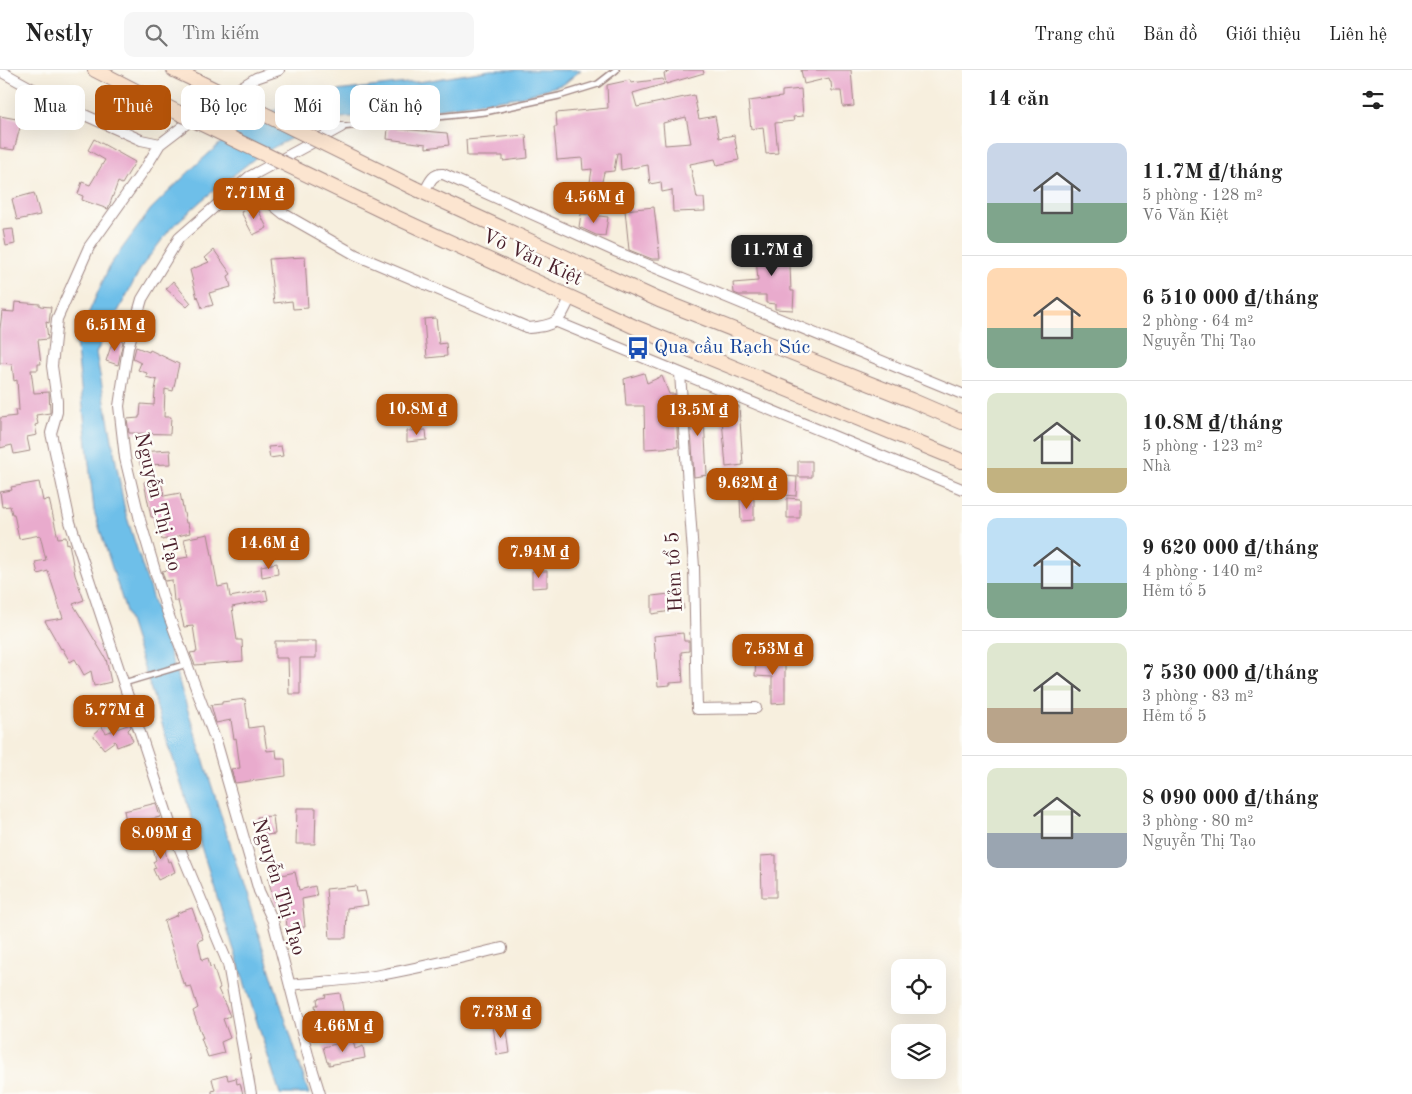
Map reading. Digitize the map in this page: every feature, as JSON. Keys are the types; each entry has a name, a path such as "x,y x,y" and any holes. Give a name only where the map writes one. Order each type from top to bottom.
{"main road":[{"name":"Võ Văn Kiệt","path":"95,70 177,112 391,215 570,298 637,328 962,461"},
{"name":"Võ Văn Kiệt","path":"174,70 419,191 659,300 962,422"}],"street":[{"path":"251,1094 228,964 173,832 70,522 51,433 57,412 52,366 57,319 89,247 146,167 160,144 253,74 279,70"},
{"path":"0,71 62,105 141,140 160,144"},
{"name":"Nguyễn Thị Tạo","path":"320,1094 273,921 260,890 217,744 167,612 140,520 124,458 119,406 128,348 142,300 179,238 249,177 341,127"},
{"path":"419,191 434,175 438,173 444,174 617,252 962,394"},
{"path":"249,177 263,197 284,214 356,255 529,328 546,326 557,322 564,313 570,298"},
{"path":"557,322 962,489"},
{"name":"Hẻm tổ 5","path":"680,374 694,567 697,709 756,708"},
{"path":"290,985 325,980 350,980 385,974 502,948"}],"lane":[{"name":"Nguyễn Thị Tạo","path":"341,127 485,112 558,96 598,84 616,70"},
{"path":"124,683 187,664"}],"water":[{"path":"491,70 581,70 564,84 519,97 440,109 440,85 389,85"},
{"path":"350,89 350,117 340,118 340,91"},
{"path":"275,110 275,130 307,130 259,155 202,200 171,228 142,266 96,353 125,511 309,1094 280,1094 94,511 76,341 110,265 151,209 235,130 265,130 265,114"}],"building":[{"path":"668,70 703,70 704,73 666,84 664,73 669,72"},
{"path":"801,70 851,70 854,106 843,107 841,91 832,91 829,78 804,84"},
{"path":"663,79 664,84 633,93 637,107 694,95 699,119 715,116 719,138 734,135 739,160 717,165 715,159 690,164 697,198 704,198 705,211 673,212 672,190 662,192 661,182 650,184 648,165 621,170 620,153 617,153 614,171 604,172 600,191 589,189 592,169 583,170 582,158 557,160 554,127 557,127 556,113 608,108 607,85 630,80 631,83","holes":["686,117 691,143 665,145 663,123"]},
{"path":"801,89 803,116 793,117 794,121 775,123 778,153 766,154 763,127 751,129 748,101 782,97 782,91"},
{"path":"0,116 15,119 15,130 19,130 14,150 0,148"},
{"path":"388,130 447,133 449,145 426,148 426,144 387,139"},
{"path":"526,135 528,158 503,161 503,156 467,156 466,140"},
{"path":"94,139 135,162 122,184 118,182 108,209 82,200 83,196 78,194 82,182 90,185 105,160 88,150"},
{"path":"34,193 40,215 17,220 12,199"},
{"path":"256,205 267,228 253,235 241,212"},
{"path":"654,207 660,259 652,259 629,250 625,210"},
{"path":"581,214 608,217 605,236 596,235 579,227"},
{"path":"13,229 15,244 6,246 3,230"},
{"path":"789,241 791,291 794,291 793,310 775,309 775,304 766,303 766,295 739,295 734,293 733,283 758,281 756,258 761,258 760,243"},
{"path":"214,250 231,274 228,276 231,287 209,293 213,305 202,308 198,296 197,298 190,270 209,262 205,258"},
{"path":"305,257 308,308 293,309 292,301 274,303 269,259"},
{"path":"173,281 191,303 187,307 166,289"},
{"path":"15,302 51,307 49,323 46,322 48,339 38,340 41,364 38,364 38,370 31,370 34,393 49,392 50,413 36,415 38,424 35,425 37,435 27,437 30,451 14,454 12,445 0,448 0,418 16,416 15,410 19,410 17,380 14,381 12,364 0,363 0,329 2,311 14,312"},
{"path":"436,318 439,344 446,343 447,356 427,358 424,319"},
{"path":"114,337 123,341 118,365 106,361"},
{"path":"136,347 149,352 150,350 179,364 173,391 165,389 164,417 171,417 170,434 129,433 127,419 139,418 141,404 154,405 157,380 146,377 147,373 138,370 141,363 133,359"},
{"path":"644,373 647,383 662,376 669,394 675,394 678,447 645,449 644,406 626,406 624,379"},
{"path":"703,399 707,475 694,477 689,400"},
{"path":"739,406 743,465 726,467 721,407"},
{"path":"426,430 427,440 407,442 407,431"},
{"path":"281,446 283,456 270,458 268,447"},
{"path":"170,450 171,464 140,465 139,452"},
{"path":"798,461 812,461 812,477 798,477"},
{"path":"785,476 797,477 796,496 784,495"},
{"path":"161,479 164,496 180,493 190,533 162,540 159,527 156,528 154,517 151,517 144,482"},
{"path":"39,482 43,501 49,499 58,538 66,537 67,544 69,543 75,575 84,600 73,604 106,659 111,682 94,686 91,671 84,675 75,659 70,662 61,649 45,621 63,618 48,571 38,574 35,562 46,560 40,535 19,539 14,514 12,514 10,506 2,507 0,492 12,490 11,487"},
{"path":"787,498 800,499 800,518 787,518"},
{"path":"740,499 754,499 754,520 741,521"},
{"path":"208,534 218,587 228,585 230,597 266,590 268,600 232,607 237,640 242,640 243,661 195,665 190,653 197,652 193,626 184,627 178,601 174,601 172,580 165,581 162,571 169,570 167,561 188,557 184,539"},
{"path":"277,563 278,574 262,577 261,566"},
{"path":"532,571 547,571 547,587 532,588"},
{"path":"678,593 679,600 682,600 684,609 652,614 652,596"},
{"path":"683,633 684,641 689,641 689,651 681,652 683,682 658,686 654,636"},
{"path":"275,641 316,641 316,658 300,658 300,694 289,694 288,658 275,658"},
{"path":"756,657 785,659 785,703 772,704 772,677 755,676"},
{"path":"245,699 249,728 263,726 267,751 276,750 277,759 285,759 286,776 235,783 231,769 240,768 236,738 234,739 231,720 216,723 211,705"},
{"path":"130,724 131,727 128,730 133,741 117,747 115,741 104,749 93,735 102,727 106,733"},
{"path":"156,803 160,817 127,825 124,811"},
{"path":"297,808 316,808 315,844 296,844"},
{"path":"273,816 275,834 258,836 257,817"},
{"path":"162,838 168,862 171,861 175,872 158,880 153,869 156,868 153,862 156,860 151,841"},
{"path":"776,855 776,897 762,897 761,856"},
{"path":"295,872 299,890 315,886 317,896 302,899 305,927 287,928 285,903 275,905 268,878"},
{"path":"356,886 357,892 365,891 368,905 347,908 346,938 330,938 326,889"},
{"path":"192,908 203,939 198,941 202,960 208,958 210,967 213,966 220,988 218,989 230,1016 223,1019 230,1038 221,1042 224,1053 208,1057 193,1011 198,1008 191,986 186,987 185,983 183,983 164,921 178,915 177,913"},
{"path":"340,993 345,1021 318,1024 315,1005 318,1005 317,999 326,997 325,995"},
{"path":"506,1024 510,1053 497,1055 493,1025"},
{"path":"353,1040 355,1049 363,1046 365,1058 329,1065 323,1047"},
{"path":"227,1075 228,1080 236,1078 237,1084 240,1083 243,1094 212,1094 212,1091 215,1090 212,1079"}],"place":[{"name":"Qua cầu Rạch Súc","path":"638,348"}]}
